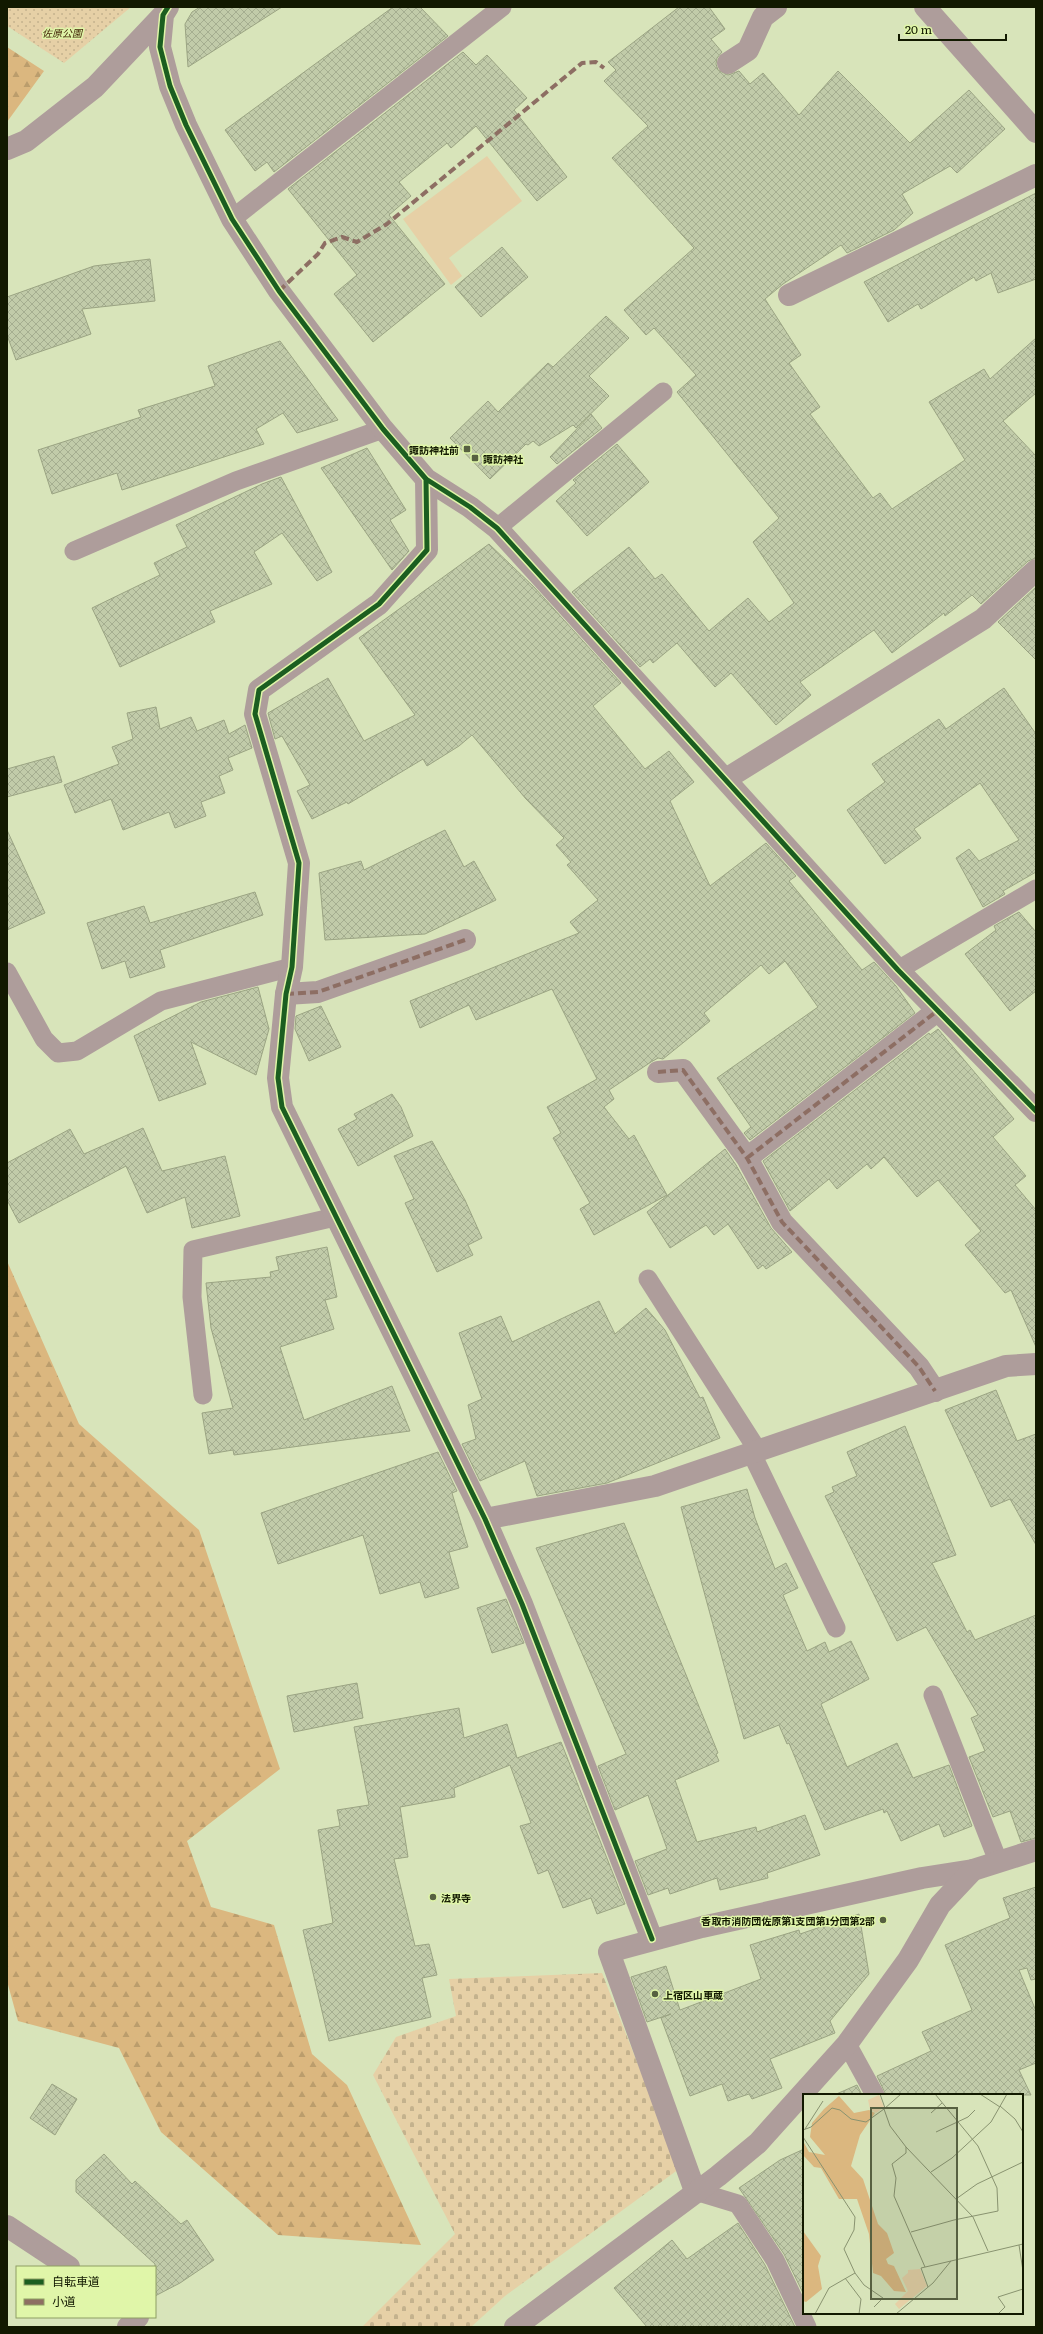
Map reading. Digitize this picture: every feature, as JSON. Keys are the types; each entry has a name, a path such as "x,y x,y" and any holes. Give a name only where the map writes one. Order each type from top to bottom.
{"street":[{"path":"728,63 748,50 763,17 776,7"},
{"path":"925,7 1036,132"},
{"path":"166,11 160,47 170,86 186,125 232,219 279,291 383,429 426,479 470,507 497,528 898,970 1036,1111"},
{"path":"7,148 26,141 94,87 166,11"},
{"path":"789,296 1036,175"},
{"path":"426,479 427,550 379,604 259,690 255,714 299,863 292,967 286,994 278,1078 282,1107 485,1519 522,1604 652,1939"},
{"path":"726,779 983,619 1036,570"},
{"path":"286,994 318,992 465,940"},
{"path":"747,1158 937,1011"},
{"path":"658,1072 683,1070 747,1158 782,1222 919,1367 935,1391"},
{"path":"485,1519 655,1486 1006,1366 1036,1364"},
{"path":"695,2191 609,1952 652,1939 922,1878 973,1870 1036,1850"},
{"path":"515,2327 695,2191 718,2176 758,2144 847,2044 908,1960 940,1905 973,1870"},
{"path":"7,2226 67,2266"},
{"path":"128,2327 137,2318"}],"lane":[{"path":"232,219 502,7"},
{"path":"497,528 663,392"},
{"path":"74,551 236,481 383,429"},
{"path":"898,970 1036,889"},
{"path":"7,972 44,1039 58,1052 77,1051 161,1001 292,967"},
{"path":"203,1395 192,1297 193,1250 335,1217"},
{"path":"648,1279 755,1452 836,1628"},
{"path":"933,1695 998,1861"},
{"path":"847,2044 874,2094"},
{"path":"695,2191 738,2204 776,2260 807,2327"}],"green space":[{"name":"佐原公園","path":"7,7 131,7 64,63 7,26"},
{"path":"7,47 44,71 7,122"},
{"path":"487,156 522,201 449,258 462,276 451,285 403,219"},
{"path":"7,1261 79,1424 199,1530 280,1769 187,1841 211,1907 274,1925 312,2054 347,2085 421,2245 278,2235 161,2132 119,2048 18,2021 7,1981"},
{"path":"602,1973 679,2169 505,2296 471,2327 362,2327 455,2234 373,2075 396,2037 456,2016 449,1979"}],"building":[{"path":"200,7 282,7 188,67 185,24 192,12"},
{"path":"393,7 420,7 448,36 274,172 267,162 255,171 225,130"},
{"path":"679,7 709,7 725,29 711,39 722,52 717,58 716,64 718,70 728,75 739,71 750,84 763,73 799,115 838,71 910,143 969,90 1005,129 957,173 950,166 902,194 913,213 894,230 847,253 841,245 783,284 765,299 801,355 789,363 820,407 810,414 873,498 880,493 892,509 965,460 929,402 984,369 990,379 1036,338 1036,393 1003,421 1036,456 1036,558 1028,561 981,604 972,595 945,616 944,613 892,653 874,630 800,682 811,695 776,725 731,673 715,687 677,643 653,663 650,659 640,667 572,592 629,547 655,579 662,574 709,631 748,598 769,622 794,603 753,542 779,518 677,392 696,375 654,328 646,335 624,310 694,248 612,158 648,126 604,81 616,70 608,62"},
{"path":"463,52 476,65 487,55 527,98 514,110 567,177 537,201 476,126 451,148 447,143 399,182 411,196 389,215 445,284 373,342 334,294 357,275 288,189"},
{"path":"1036,193 1036,279 998,293 991,273 976,281 974,277 921,309 918,304 888,322 864,282"},
{"path":"502,247 528,277 481,317 455,287"},
{"path":"150,259 155,301 82,309 91,334 16,360 7,335 7,297 94,266"},
{"path":"606,316 629,338 589,376 609,396 576,428 573,425 539,446 533,441 528,445 526,444 490,479 450,438 488,401 498,412 548,363 553,367"},
{"path":"280,341 338,420 297,433 283,413 256,429 264,444 122,490 117,473 52,494 38,450 141,417 138,410 215,386 208,366"},
{"path":"591,414 602,428 557,464 550,457"},
{"path":"617,444 649,482 587,536 556,501 576,483 573,480"},
{"path":"367,448 406,510 390,520 409,551 392,570 321,468"},
{"path":"281,477 332,572 317,581 282,533 254,552 272,584 210,611 215,622 120,667 92,608 160,575 154,563 187,547 176,525 262,484"},
{"path":"489,544 534,587 621,683 593,706 645,769 669,751 694,782 670,801 710,886 766,843 796,876 789,881 862,970 874,962 896,986 915,1013 750,1140 744,1133 751,1127 717,1078 818,1007 785,961 769,974 761,965 704,1013 710,1021 663,1059 658,1058 651,1062 609,1090 614,1099 604,1107 629,1139 634,1135 667,1195 594,1235 580,1209 590,1203 553,1138 561,1133 547,1107 597,1079 552,989 476,1020 469,1005 420,1028 410,1001 579,933 570,922 598,900 567,865 571,862 556,845 564,838 526,799 472,735 459,746 427,766 423,759 348,804 347,802 312,819 297,791 310,785 282,736 275,739 268,713 328,678 364,741 415,715 359,638"},
{"path":"1036,587 1036,660 998,622"},
{"path":"1004,688 1036,734 1036,872 1003,891 1005,894 983,907 956,858 969,849 979,861 1019,840 980,783 914,829 921,838 885,864 847,810 885,782 872,764 939,719 946,729"},
{"path":"156,707 160,729 191,717 197,731 224,720 229,734 245,725 252,748 228,758 233,770 219,776 225,793 201,802 206,816 175,828 169,812 123,830 111,799 75,813 64,785 119,764 112,747 133,739 127,713"},
{"path":"54,756 62,782 7,797 7,769"},
{"path":"7,830 45,913 7,930"},
{"path":"445,830 464,867 474,861 496,900 425,934 325,940 319,873 361,861 364,870"},
{"path":"255,892 263,915 160,950 165,967 130,978 125,961 102,969 87,923 144,906 150,923"},
{"path":"1019,912 1036,932 1036,991 1010,1011 965,954 996,930 994,926"},
{"path":"258,987 269,1029 256,1075 191,1042 206,1084 159,1101 134,1036 201,1002"},
{"path":"321,1006 341,1047 309,1061 295,1029 296,1016"},
{"path":"938,1029 1014,1119 993,1137 1026,1176 1015,1185 1036,1210 1036,1347 1011,1290 1005,1293 965,1245 981,1231 938,1180 917,1197 884,1157 871,1169 867,1164 837,1189 829,1179 790,1211 763,1161 929,1033 930,1035"},
{"path":"392,1094 401,1107 413,1136 358,1166 338,1129 357,1119 354,1114"},
{"path":"143,1128 162,1171 225,1156 240,1216 192,1228 185,1197 147,1213 126,1166 19,1223 7,1200 7,1163 70,1129 84,1154"},
{"path":"432,1141 465,1200 482,1238 468,1245 473,1255 437,1272 405,1203 414,1199 394,1156"},
{"path":"725,1149 736,1165 771,1228 792,1252 766,1269 763,1265 758,1269 728,1224 714,1235 706,1225 670,1248 647,1212"},
{"path":"327,1247 337,1297 325,1300 334,1329 280,1347 304,1420 392,1386 410,1431 234,1455 233,1450 209,1454 202,1413 233,1408 211,1328 206,1283 271,1277 270,1272 279,1270 276,1257"},
{"path":"599,1301 615,1334 646,1308 665,1330 700,1398 703,1397 720,1438 607,1483 537,1496 525,1461 480,1481 462,1444 476,1439 468,1405 482,1399 459,1333 501,1316 512,1342"},
{"path":"996,1390 1017,1441 1036,1434 1036,1545 1010,1499 991,1507 945,1410"},
{"path":"905,1426 956,1555 932,1563 967,1632 970,1630 975,1640 1036,1615 1036,1838 1021,1842 1010,1811 993,1817 969,1757 985,1751 971,1718 978,1715 926,1627 897,1641 825,1496 834,1492 832,1487 857,1476 847,1452"},
{"path":"438,1452 457,1491 452,1493 468,1547 449,1552 459,1588 425,1598 420,1582 380,1594 363,1535 278,1564 261,1513"},
{"path":"747,1489 755,1518 775,1569 786,1563 798,1588 783,1595 807,1651 825,1642 829,1652 851,1641 869,1679 821,1704 847,1767 897,1743 913,1778 949,1765 972,1826 944,1837 939,1824 901,1841 887,1811 884,1813 883,1809 825,1830 789,1743 787,1744 779,1725 744,1739 681,1507"},
{"path":"624,1523 718,1753 716,1754 719,1761 675,1780 697,1842 756,1827 757,1832 805,1815 820,1855 767,1873 768,1878 720,1890 717,1878 670,1894 668,1888 648,1895 635,1861 667,1849 648,1795 615,1810 598,1766 626,1754 536,1548"},
{"path":"506,1599 524,1643 492,1653 477,1608"},
{"path":"357,1683 363,1718 294,1732 287,1696"},
{"path":"459,1708 464,1738 507,1724 517,1758 561,1742 625,1904 597,1914 591,1898 563,1908 548,1870 538,1874 520,1826 531,1823 510,1765 454,1788 455,1797 400,1807 408,1857 394,1859 415,1946 429,1944 437,1975 422,1978 431,2017 329,2041 303,1930 333,1923 318,1830 340,1826 337,1810 369,1805 354,1727"},
{"path":"1036,1887 1036,1979 1031,1980 1027,1968 1019,1970 1036,2011 1036,2063 1019,2070 1031,2095 886,2094 877,2076 931,2051 922,2032 972,2010 945,1945 1010,1918 1003,1898"},
{"path":"859,1914 869,1974 830,2021 835,2033 770,2059 782,2088 752,2099 749,2094 728,2101 722,2084 690,2096 661,2018 671,2014 647,2022 631,1977 666,1966 680,2010 761,1979 750,1945 799,1930 800,1934"},
{"path":"52,2084 77,2099 55,2135 30,2118"},
{"path":"857,2085 862,2094 836,2094"},
{"path":"803,2149 803,2293 784,2254 739,2188 780,2160"},
{"path":"104,2154 132,2184 135,2181 181,2224 187,2220 214,2260 180,2283 156,2295 155,2264 76,2192 76,2180"},
{"path":"738,2223 765,2265 795,2327 647,2327 614,2288 672,2240 687,2259"}],"marked path":[{"path":"279,291 318,254 325,243 342,237 357,242 387,224 582,63 596,62 604,68"},
{"path":"286,994 318,992 465,940"},
{"path":"747,1158 937,1011"},
{"path":"658,1072 683,1070 747,1158 782,1222 919,1367 935,1391"}],"cycle path":[{"path":"168,7 163,15 160,47 170,86 186,125 232,219 279,291 383,429 426,479 470,507 497,528 898,970 1036,1111"},
{"path":"426,479 427,550 379,604 259,690 255,714 299,863 292,967 286,994 278,1078 282,1107 485,1519 522,1604 652,1939"}],"place":[{"name":"諏訪神社前","path":"467,449"},
{"name":"諏訪神社","path":"475,458"},
{"name":"法界寺","path":"433,1897"},
{"name":"香取市消防団佐原第1支団第1分団第2部","path":"883,1920"},
{"name":"上宿区山車蔵","path":"655,1994"}]}
